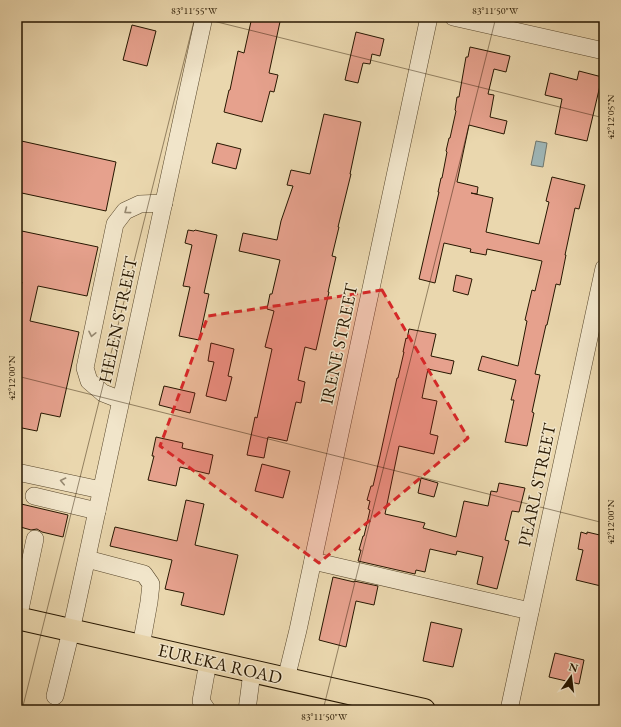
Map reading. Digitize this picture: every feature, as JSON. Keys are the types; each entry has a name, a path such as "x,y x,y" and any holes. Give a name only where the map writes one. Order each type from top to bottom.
{"main road":[{"name":"EUREKA ROAD","path":"17,618 424,710"}],"street":[{"name":"HELEN STREET","path":"56,696 204,17"},
{"name":"IRENE STREET","path":"286,679 313,561 429,17"},
{"path":"453,17 604,51"},
{"path":"121,400 103,393 89,381 85,368 115,224 125,211 140,204 164,203"},
{"name":"PEARL STREET","path":"509,710 604,268"},
{"path":"17,472 101,490"},
{"path":"34,496 97,511"},
{"path":"17,618 35,539"},
{"path":"87,559 144,574 151,584 141,646"},
{"path":"313,561 530,611"},
{"path":"207,710 201,701 208,662"},
{"path":"247,710 252,672"}],"highlighted area":[{"path":"382,290 468,438 319,563 160,446 208,316"}],"water":[{"path":"536,141 547,143 543,167 531,165"}],"building":[{"path":"252,17 281,17 269,73 278,75 274,92 270,91 262,122 224,112 238,51 244,53"},
{"path":"132,25 156,31 147,66 123,60"},
{"path":"356,32 384,39 380,56 372,54 370,64 363,63 358,83 345,80"},
{"path":"470,47 510,56 506,72 494,69 488,94 494,95 490,117 507,121 504,134 469,125 457,182 478,187 477,194 471,193 493,198 486,232 539,244 549,202 546,201 552,177 585,185 579,209 575,208 560,285 556,284 535,374 540,375 532,412 534,413 527,446 505,442 514,400 511,400 516,380 478,370 482,356 518,366 527,321 525,320 532,290 535,291 542,261 487,249 486,255 470,252 471,249 444,243 435,283 419,279 456,111 457,97 459,97 466,57 468,57"},
{"path":"579,71 602,77 587,141 555,134 562,99 545,95 550,73 577,80"},
{"path":"324,114 361,122 351,174 332,256 336,257 316,350 305,347 298,380 305,382 301,403 296,402 287,441 268,437 264,458 247,455 255,417 257,418 272,349 265,347 274,311 267,309 280,260 239,251 243,233 277,240 281,221 293,186 287,185 291,170 310,174"},
{"path":"17,140 116,162 106,211 17,192"},
{"path":"217,143 241,149 236,169 212,163"},
{"path":"17,230 98,247 87,296 38,286 30,321 79,332 60,417 41,413 37,431 17,427 17,302 22,282 17,281"},
{"path":"188,230 217,235 204,293 209,294 199,340 179,336 190,287 183,286 192,245 185,243"},
{"path":"456,275 472,279 468,295 453,291"},
{"path":"409,329 436,334 431,356 454,361 451,374 428,369 422,398 437,401 430,434 438,436 434,454 399,446 385,514 425,523 423,528 456,537 464,501 488,506 491,491 497,492 499,483 525,488 519,512 512,511 505,540 509,541 497,589 477,584 483,557 457,551 456,555 430,549 425,572 416,570 415,574 358,561 361,550 359,550 370,510 368,509 370,501 367,500 371,486 373,486"},
{"path":"211,343 234,349 228,376 232,377 226,401 206,396 214,362 208,361"},
{"path":"164,386 195,393 190,413 159,405"},
{"path":"156,437 183,443 182,448 213,455 209,474 180,467 176,486 148,480 154,456 152,456"},
{"path":"262,464 290,471 283,498 255,491"},
{"path":"421,478 438,483 434,497 418,493"},
{"path":"186,500 204,504 195,545 238,555 224,615 181,605 184,593 165,589 172,560 110,546 115,527 177,541"},
{"path":"17,503 68,515 63,537 42,532 37,529 31,530 17,526"},
{"path":"581,532 604,536 604,572 601,586 576,580 583,550 578,549"},
{"path":"333,577 378,586 374,605 356,601 346,647 319,640"},
{"path":"431,622 462,629 453,667 423,661"},
{"path":"555,653 584,660 579,684 549,677"}]}
